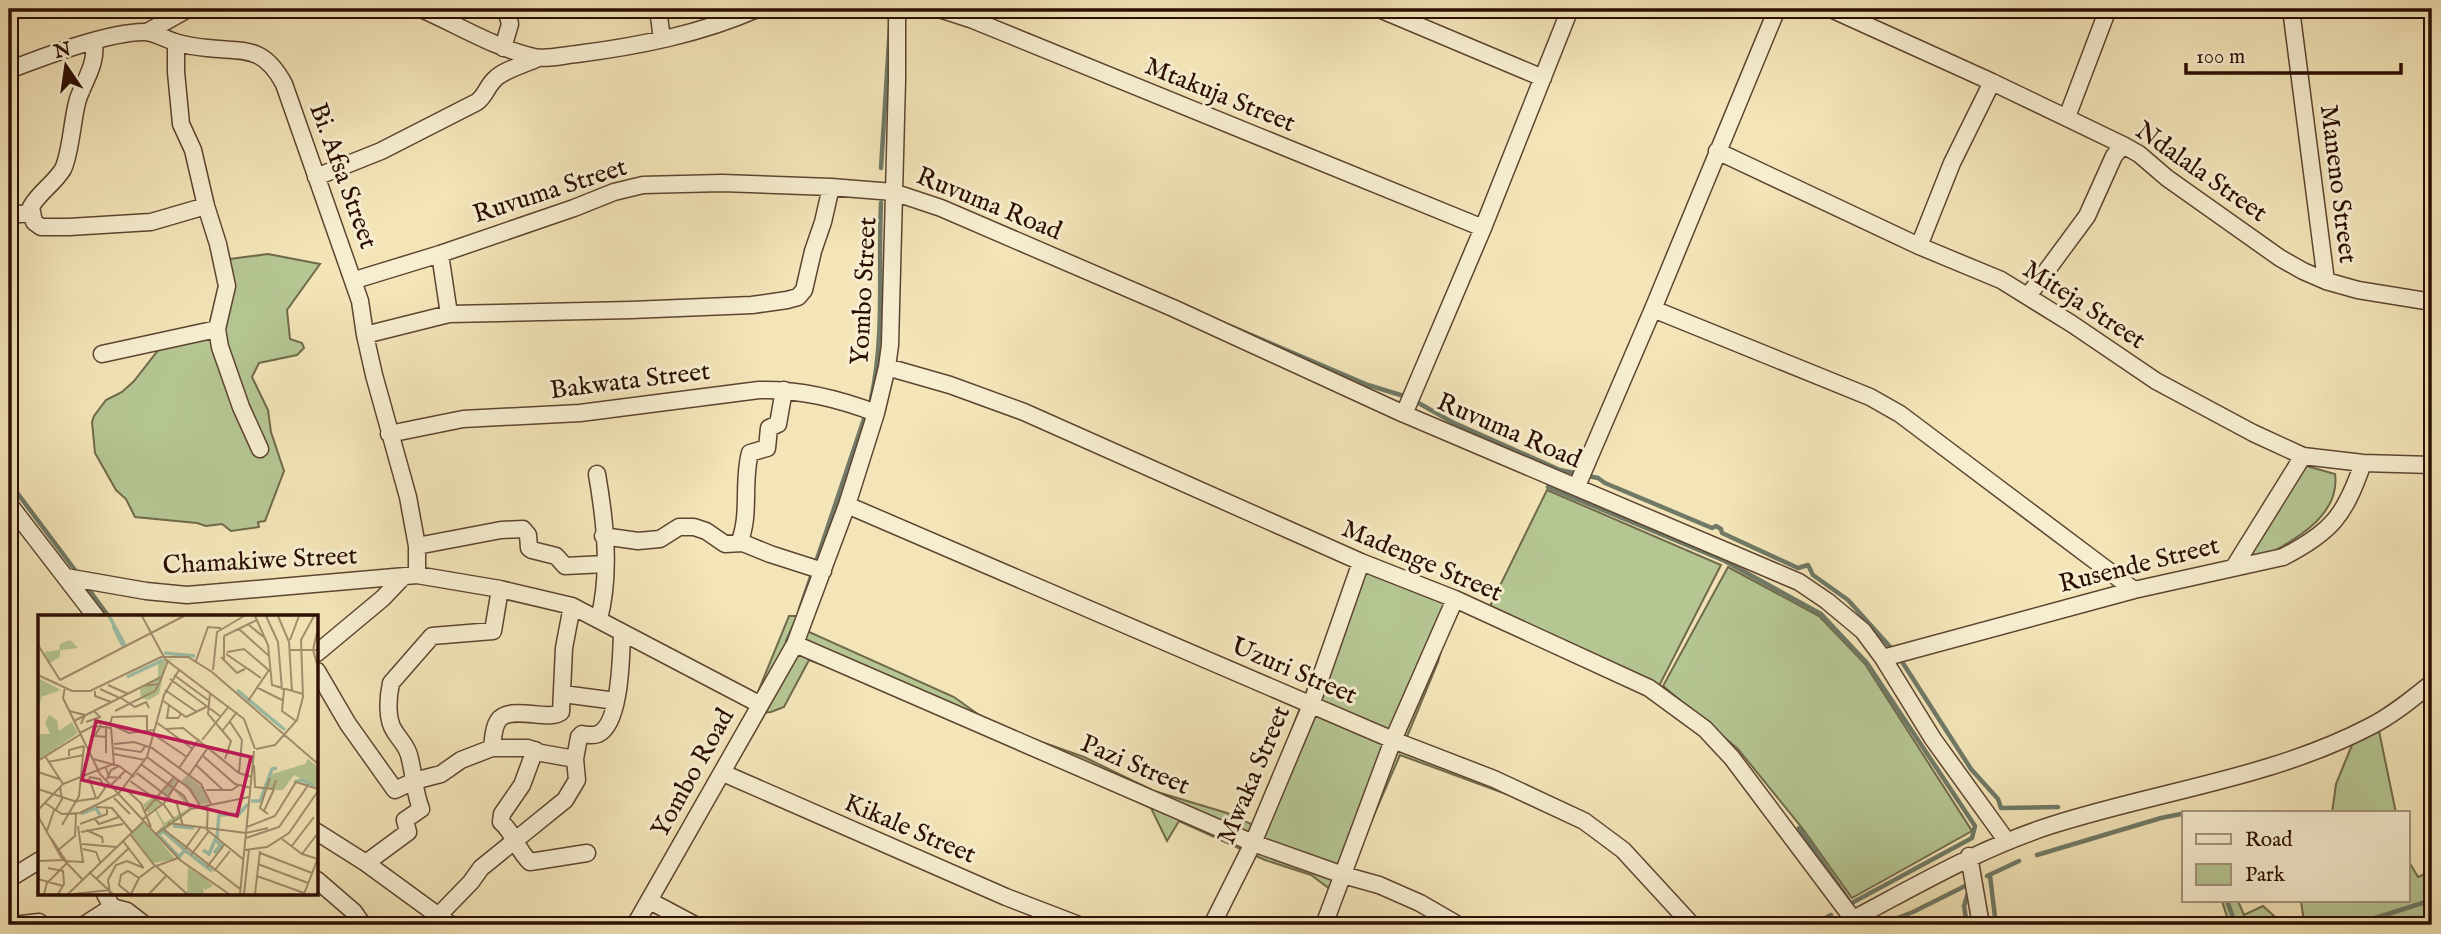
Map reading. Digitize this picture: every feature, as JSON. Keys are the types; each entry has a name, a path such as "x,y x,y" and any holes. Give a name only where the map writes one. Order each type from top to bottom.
{"street":[{"path":"9,71 94,42 147,32 188,9"},
{"path":"421,9 503,48 538,58"},
{"path":"503,48 510,24 506,9"},
{"path":"658,9 662,39"},
{"path":"316,177 381,151 477,102 484,97 495,78 502,72 538,58 621,48 662,39 730,20 757,9"},
{"name":"Yombo Street","path":"795,644 846,505 876,413 887,367 897,9"},
{"name":"Mtakuja Street","path":"939,9 973,20 1483,228"},
{"path":"1379,9 1543,78"},
{"path":"1404,414 1483,228 1570,9"},
{"path":"1577,486 1777,9"},
{"name":"Ndalala Street","path":"1831,9 2123,145 2280,258 2326,281 2358,290 2432,302"},
{"path":"2067,117 2108,9"},
{"name":"Maneno Street","path":"2291,9 2326,281"},
{"name":"Bi. Afsa Street","path":"147,32 176,43 253,51 276,69 284,84 355,280 365,335 389,434 408,497 417,546 409,577"},
{"path":"94,42 94,63 78,100 65,166 55,182 34,200 31,206 34,222 41,227 151,222 205,206"},
{"path":"176,43 181,124 192,150 227,286 217,328 226,368 260,449"},
{"path":"1919,246 1952,163 1992,82"},
{"path":"2028,296 2087,216 2114,156 2123,145"},
{"name":"Miteja Street","path":"1717,151 1919,246 2001,280 2156,381 2253,433 2303,456 2363,463 2432,465"},
{"name":"Ruvuma Street","path":"355,280 440,254 614,192 643,185 722,183 893,192"},
{"path":"365,335 449,314 752,305 798,297 804,290 831,187"},
{"name":"Ruvuma Road","path":"893,192 942,208 1173,308 1404,414 1798,582 1850,618 1863,631 1933,739 2006,840"},
{"path":"9,215 31,213"},
{"path":"440,254 449,314"},
{"path":"1653,309 1870,397 1900,414 2134,590"},
{"path":"102,354 217,328"},
{"name":"Madenge Street","path":"887,367 950,385 1024,412 1361,562 1455,599 1649,688 1705,729 1732,758 1847,922"},
{"path":"739,543 743,529 750,453 767,448 769,428 778,424 784,390"},
{"name":"Bakwata Street","path":"389,434 463,419 542,416 719,394 784,390 835,399 876,413"},
{"path":"2234,567 2303,456"},
{"name":"Rusende Street","path":"1883,658 2134,590 2234,567 2266,563 2283,557 2325,531 2340,515 2351,497 2363,463"},
{"path":"597,474 603,507 605,564 605,596 599,619"},
{"path":"9,503 94,615"},
{"name":"Uzuri Street","path":"846,505 1393,740 1494,779 1584,821 1623,850 1692,925"},
{"path":"603,537 638,541 660,539 675,528 702,529 725,544 739,543 823,571"},
{"path":"417,546 501,530 523,529 528,535 529,548 532,551 556,556 565,566 605,564"},
{"name":"Mwaka Street","path":"1212,925 1253,843 1311,705 1361,562"},
{"name":"Chamakiwe Street","path":"66,577 187,595 409,577 499,589 572,606 759,704"},
{"path":"318,652 409,577"},
{"path":"366,863 408,832 405,820 421,808 416,798 409,756 404,742 393,730 390,721 391,683 432,636 493,631 499,589"},
{"path":"1324,925 1393,740 1455,599"},
{"path":"492,748 497,722 502,717 530,712 558,716 562,712 565,648 572,606"},
{"path":"318,833 366,863 444,921 481,868 565,800 577,780 575,759 580,735 602,731 616,701 622,634"},
{"name":"Yombo Road","path":"635,925 795,644"},
{"name":"Pazi Street","path":"795,644 1253,843 1410,898 1458,925"},
{"path":"318,673 348,724 393,789 397,790 414,781 441,774 461,760 492,748 535,750 575,759"},
{"path":"1847,922 1969,856 2006,840 2122,804 2221,780 2322,749 2373,725 2432,683"},
{"path":"563,694 616,701"},
{"path":"535,750 522,785 500,819 530,862 587,853"},
{"name":"Kikale Street","path":"723,773 1006,897 1079,925"},
{"path":"1969,856 1981,925"},
{"path":"9,878 38,861"},
{"path":"318,881 347,906 363,925"},
{"path":"84,925 108,901 145,925"},
{"path":"650,901 695,925"},
{"path":"14,925 32,921 42,925"}],"green space":[{"path":"268,254 320,264 287,310 290,339 302,343 304,348 297,355 259,363 252,377 268,410 271,432 284,471 265,521 258,522 259,527 231,531 222,524 206,526 135,517 95,453 92,422 94,416 106,400 122,392 134,381 170,335 200,328 219,319 223,260"},
{"path":"2303,465 2335,474 2335,489 2330,503 2312,526 2260,559 2250,552"},
{"path":"1547,490 1721,565 1659,686 1489,608"},
{"path":"1357,559 1456,597 1438,662 1406,739 1590,822 1634,871 1607,846 1580,827 1517,798 1400,755 1339,896 1311,875 1265,860 1179,821 1167,841 1151,808 862,679 809,660 784,707 771,712 749,714 789,616 798,616 809,632 954,697 982,717 1008,730 1084,757 1154,791 1227,813 1255,826"},
{"path":"1728,567 1819,616 1865,664 1972,831 1852,898 1803,829 1738,749 1663,686"},
{"path":"2379,731 2396,811 2332,811 2336,784 2354,740"},
{"path":"2410,863 2418,877 2432,871 2432,925 2292,925 2304,922 2301,902 2410,902"},
{"path":"2222,902 2238,902 2244,915 2263,906 2284,925 2222,925 2228,920"}],"waterway":[{"path":"881,168 890,26"},
{"path":"871,399 880,326 881,203"},
{"path":"1230,326 1368,385 1407,397"},
{"path":"1415,401 1452,422 1560,470 1598,478 1712,528 1716,526 1722,533 1798,568 1808,565 1813,575 1848,600 1893,650"},
{"path":"815,565 864,419"},
{"path":"9,482 78,574"},
{"path":"1548,487 1725,561 1821,614 1867,663 1975,826 1972,838 1848,905"},
{"path":"800,609 811,577"},
{"path":"87,587 108,615"},
{"path":"787,641 795,624"},
{"path":"1899,657 1971,769 1998,799 2001,808 2058,807"},
{"path":"2037,855 2182,814"},
{"path":"1799,828 1848,899"},
{"path":"1987,876 2019,861"},
{"path":"1990,876 1996,925"},
{"path":"1879,925 1913,912 1967,885"},
{"path":"1967,925 1964,906 1968,893"},
{"path":"2353,925 2432,900"},
{"path":"2227,902 2236,925"},
{"path":"1813,925 1831,915"}]}
